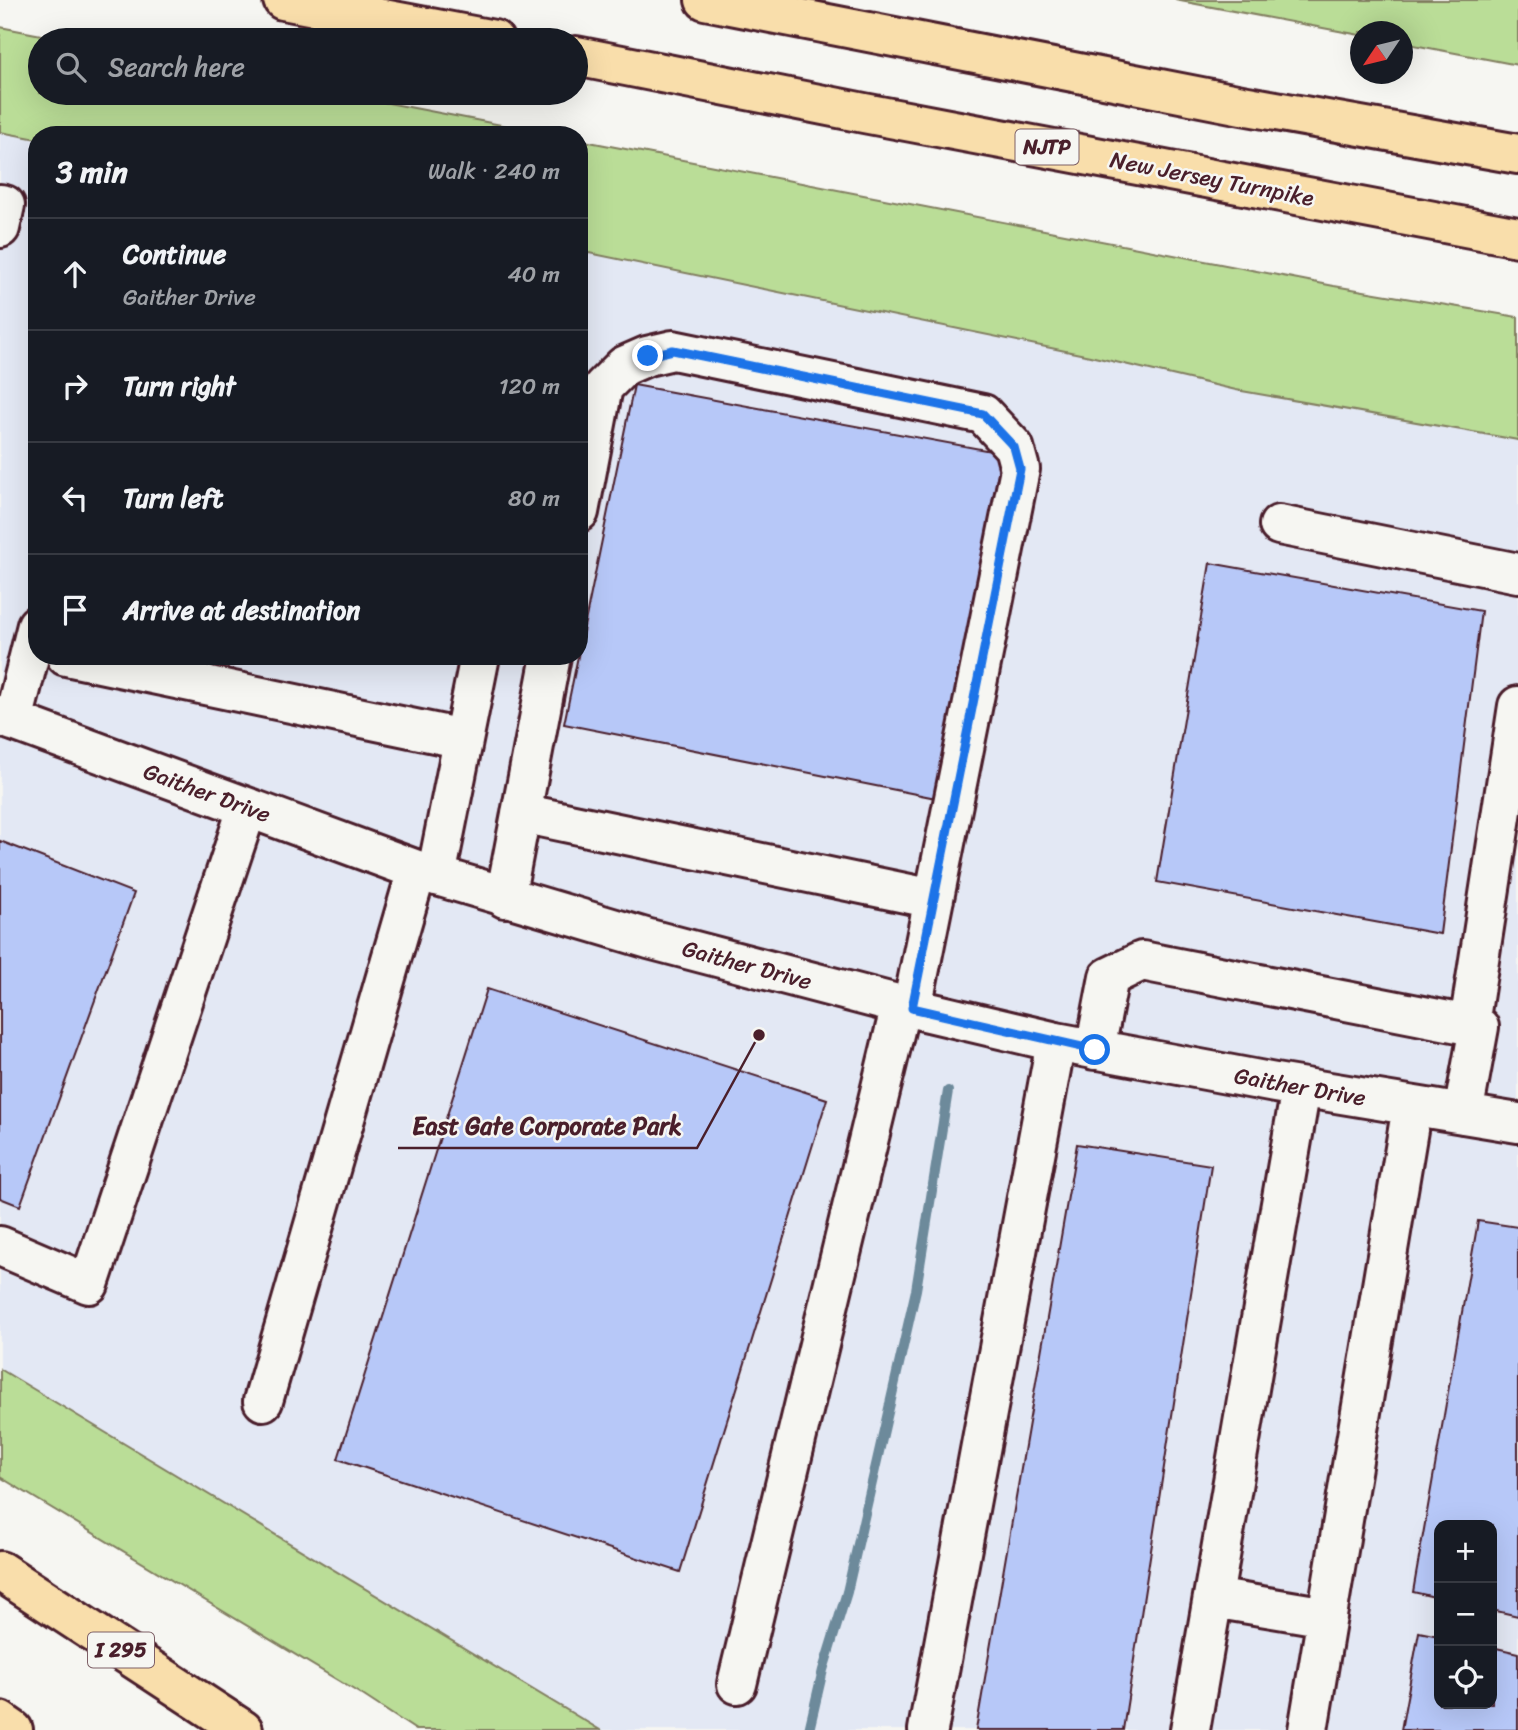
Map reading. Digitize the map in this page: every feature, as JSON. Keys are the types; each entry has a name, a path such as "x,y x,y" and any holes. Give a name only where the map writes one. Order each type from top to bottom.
{"highway":[{"path":"283,0 431,28"},
{"path":"705,0 1242,105 1518,154"},
{"name":"New Jersey Turnpike","path":"588,58 1518,237"},
{"name":"I 295","path":"0,1571 243,1730"},
{"path":"0,1721 13,1730"}],"street":[{"path":"0,204 5,205 0,228"},
{"path":"588,465 603,387 624,366 673,350 983,414 1014,447 1020,469 934,899 737,1684"},
{"path":"1279,525 1518,573"},
{"path":"7,719 33,665"},
{"path":"132,665 463,739"},
{"path":"263,1401 427,873 463,739 478,665"},
{"path":"505,898 549,665"},
{"path":"1469,1025 1518,706"},
{"name":"Gaither Drive","path":"7,719 427,873 649,939 907,1007 1056,1042 1301,1088 1518,1123"},
{"path":"0,1246 89,1284 247,809"},
{"path":"521,813 934,899"},
{"path":"1095,1050 1109,978 1142,961 1479,1027 1463,1114"},
{"path":"928,1730 1056,1042"},
{"path":"1190,1730 1301,1088"},
{"path":"1308,1730 1412,1106"},
{"path":"1213,1598 1327,1616"}],"shaded area":[{"path":"0,132 28,137 28,665 588,665 588,251 1518,405 1518,1730 477,1730 0,1414"}],"green space":[{"path":"1175,0 1518,0 1518,65 1413,45 1413,21 1350,21 1350,33"},
{"path":"0,27 28,32 28,105 399,105 507,126 28,126 28,137 0,132"},
{"path":"588,142 1334,286 1518,317 1518,440 1236,390 1090,356 588,253"},
{"path":"0,1369 600,1730 416,1730 0,1477"}],"building":[{"path":"634,385 1002,453 936,798 564,724 576,665 588,665 588,608"},
{"path":"1210,563 1481,611 1440,934 1157,882"},
{"path":"0,841 134,893 20,1206 0,1198"},
{"path":"487,989 827,1099 680,1572 338,1459"},
{"path":"1077,1144 1211,1165 1123,1730 976,1730"},
{"path":"1478,1221 1518,1227 1518,1616 1497,1611 1497,1520 1434,1520 1434,1597 1413,1592"},
{"path":"1419,1632 1434,1635 1434,1709 1497,1709 1497,1648 1518,1653 1518,1730 1401,1730"}],"waterway":[{"path":"809,1730 823,1670 847,1592 916,1290 948,1091"}],"place":[{"name":"East Gate Corporate Park","path":"759,1035"}],"route":[{"path":"648,356 673,350 983,414 1014,447 1020,469 912,1008 1095,1050"}]}
